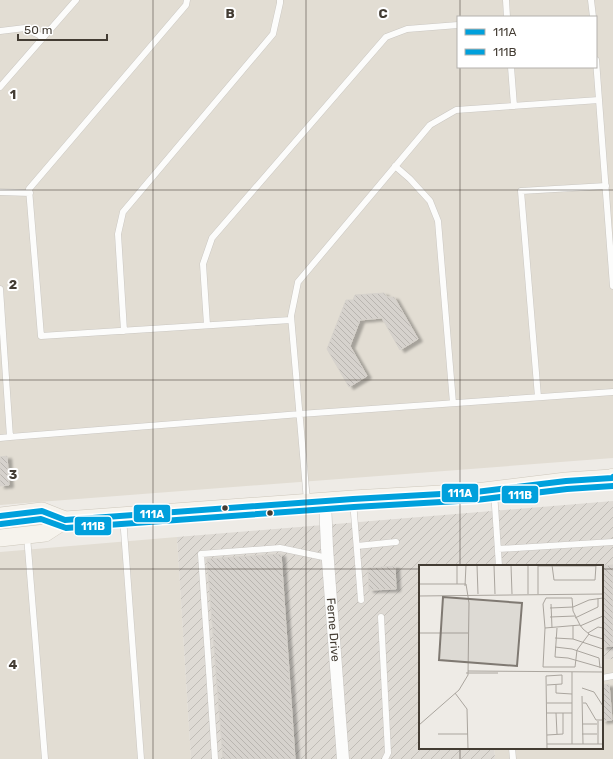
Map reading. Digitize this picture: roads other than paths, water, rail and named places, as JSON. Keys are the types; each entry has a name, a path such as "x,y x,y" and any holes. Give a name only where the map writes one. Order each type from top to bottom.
{"main road":[{"path":"0,516 42,511 64,520 307,502 476,492 566,481 613,478"},
{"path":"0,538 45,533 64,520"}],"street":[{"name":"Ferne Drive","path":"325,501 343,759"}],"lane":[{"path":"0,87 76,0"},
{"path":"187,0 186,4 181,10 29,189 40,336 291,320"},
{"path":"124,330 118,234 123,212 273,34 280,0"},
{"path":"506,0 507,16"},
{"path":"591,0 593,16"},
{"path":"207,325 203,264 212,238 386,37 407,29 457,25"},
{"path":"0,32 25,28 43,37"},
{"path":"511,68 514,106"},
{"path":"597,68 613,286"},
{"path":"307,502 291,320 298,282 430,125 456,110 599,100"},
{"path":"395,166 410,179 430,201 438,222 453,403"},
{"path":"538,397 521,192 606,186"},
{"path":"0,192 30,193"},
{"path":"0,289 10,436"},
{"path":"0,438 300,414 613,392"},
{"path":"494,490 499,565"},
{"path":"353,499 361,600"},
{"path":"123,516 141,759"},
{"path":"27,534 45,759"},
{"path":"357,546 396,542"},
{"path":"498,549 613,542"},
{"path":"215,759 201,554 280,548 328,558"},
{"path":"381,617 388,753 385,759"},
{"path":"603,678 613,676"},
{"path":"512,749 513,759"}]}
